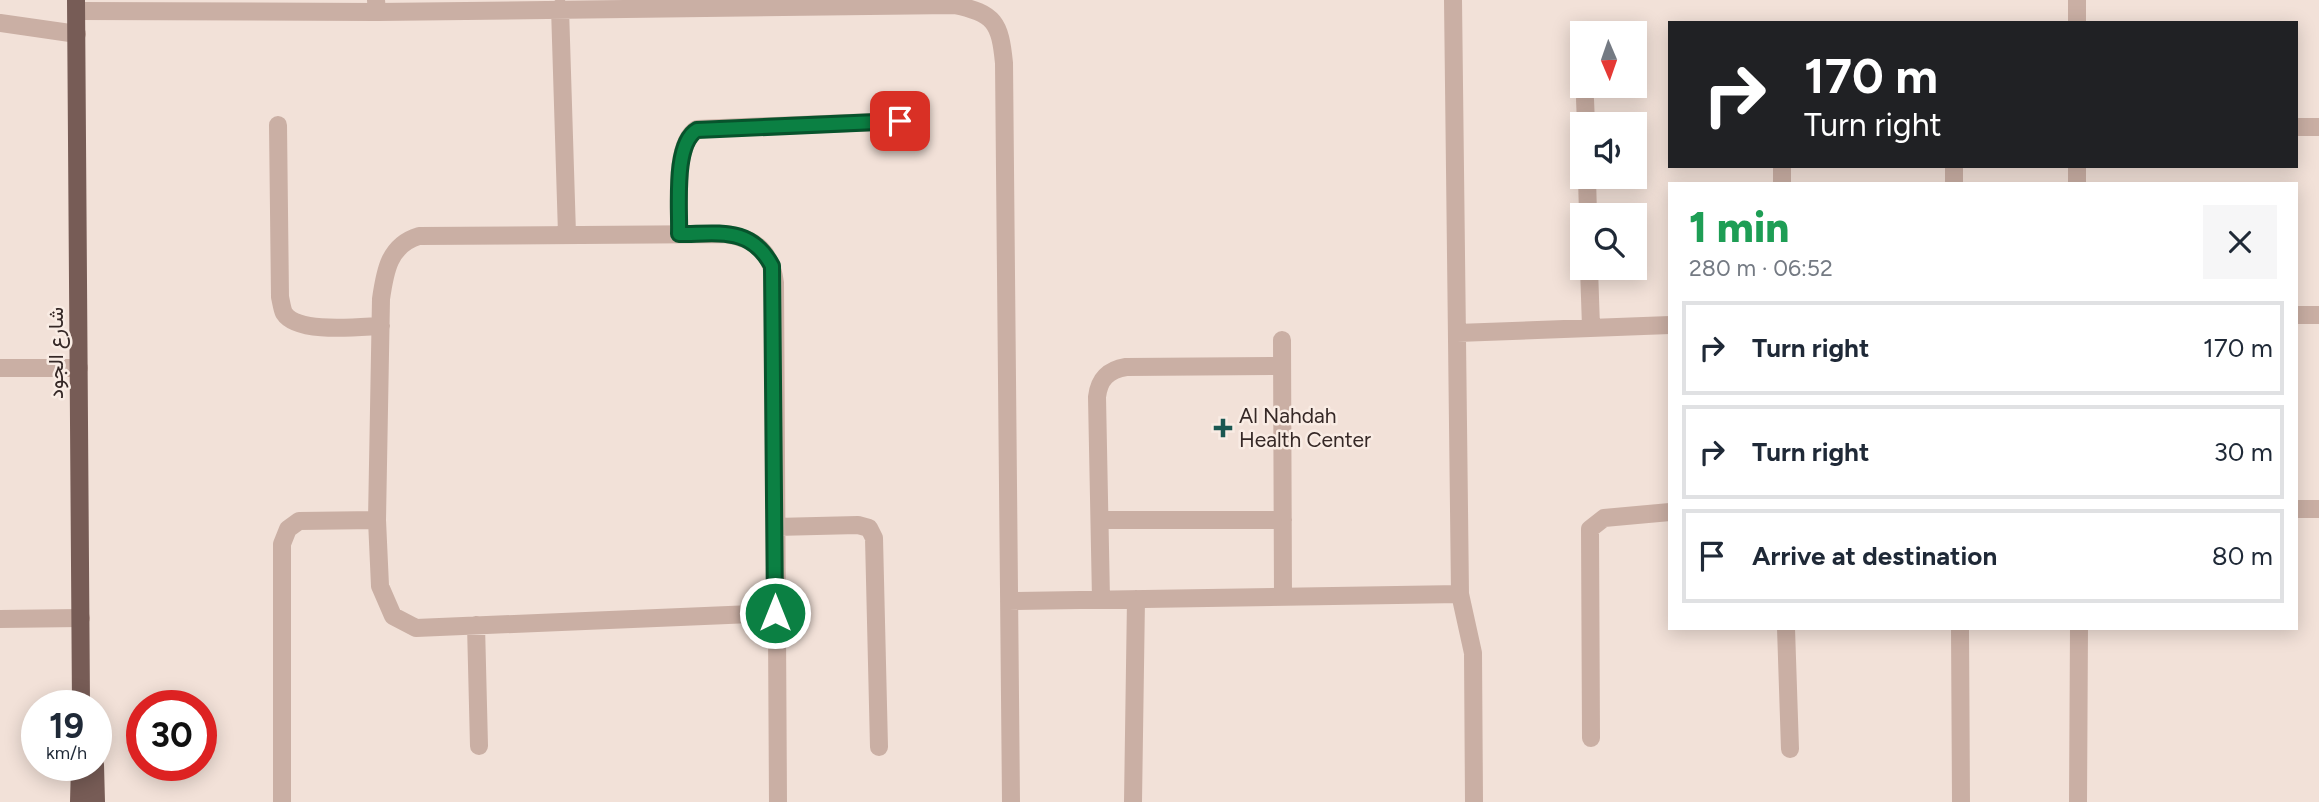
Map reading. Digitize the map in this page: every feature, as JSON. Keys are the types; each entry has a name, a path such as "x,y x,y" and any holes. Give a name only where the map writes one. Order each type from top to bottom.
{"main road":[{"name":"شارع الجود","path":"76,6 82,690"},
{"path":"82,684 83,690"},
{"path":"79,802 80,781"},
{"path":"95,781 96,802"}],"street":[{"path":"1454,0 1460,594 1473,653 1474,802"},
{"path":"2077,0 2077,21"},
{"path":"76,6 560,8 954,5 980,10 992,20 1001,33 1004,63 1011,802"},
{"path":"560,8 567,234"},
{"path":"0,23 76,34"},
{"path":"1585,99 1586,112"},
{"path":"679,234 681,156 684,143 697,130 900,121"},
{"path":"278,125 279,297 284,314 296,323 314,327 380,326"},
{"path":"2298,127 2319,127"},
{"path":"775,613 416,628 402,624 393,616 380,586 377,520 380,326 381,299 388,264 405,240 419,236 679,234 746,237 765,251 772,266 778,802"},
{"path":"1589,280 1591,327"},
{"path":"2298,315 2319,315"},
{"path":"1457,333 1668,325"},
{"path":"1282,340 1283,597"},
{"path":"1101,599 1097,397 1102,379 1108,373 1126,367 1282,366"},
{"path":"0,368 79,368"},
{"path":"2298,509 2319,509"},
{"path":"1591,738 1590,529 1604,518 1668,512"},
{"path":"282,802 282,544 288,529 299,521 377,520"},
{"path":"1100,520 1283,520"},
{"path":"775,527 858,525 869,528 874,538 879,747"},
{"path":"1009,601 1460,594"},
{"path":"1133,802 1136,599"},
{"path":"0,619 81,618"},
{"path":"476,625 479,746"},
{"path":"1787,630 1790,749"},
{"path":"1960,630 1961,802"},
{"path":"2078,802 2079,630"}],"place":[{"name":"Al Nahdah Health Center","path":"1223,428"}],"route":[{"path":"775,613 775,283 772,266 765,251 746,237 726,234 679,234 681,156 684,143 691,133 697,130 900,121"}]}
